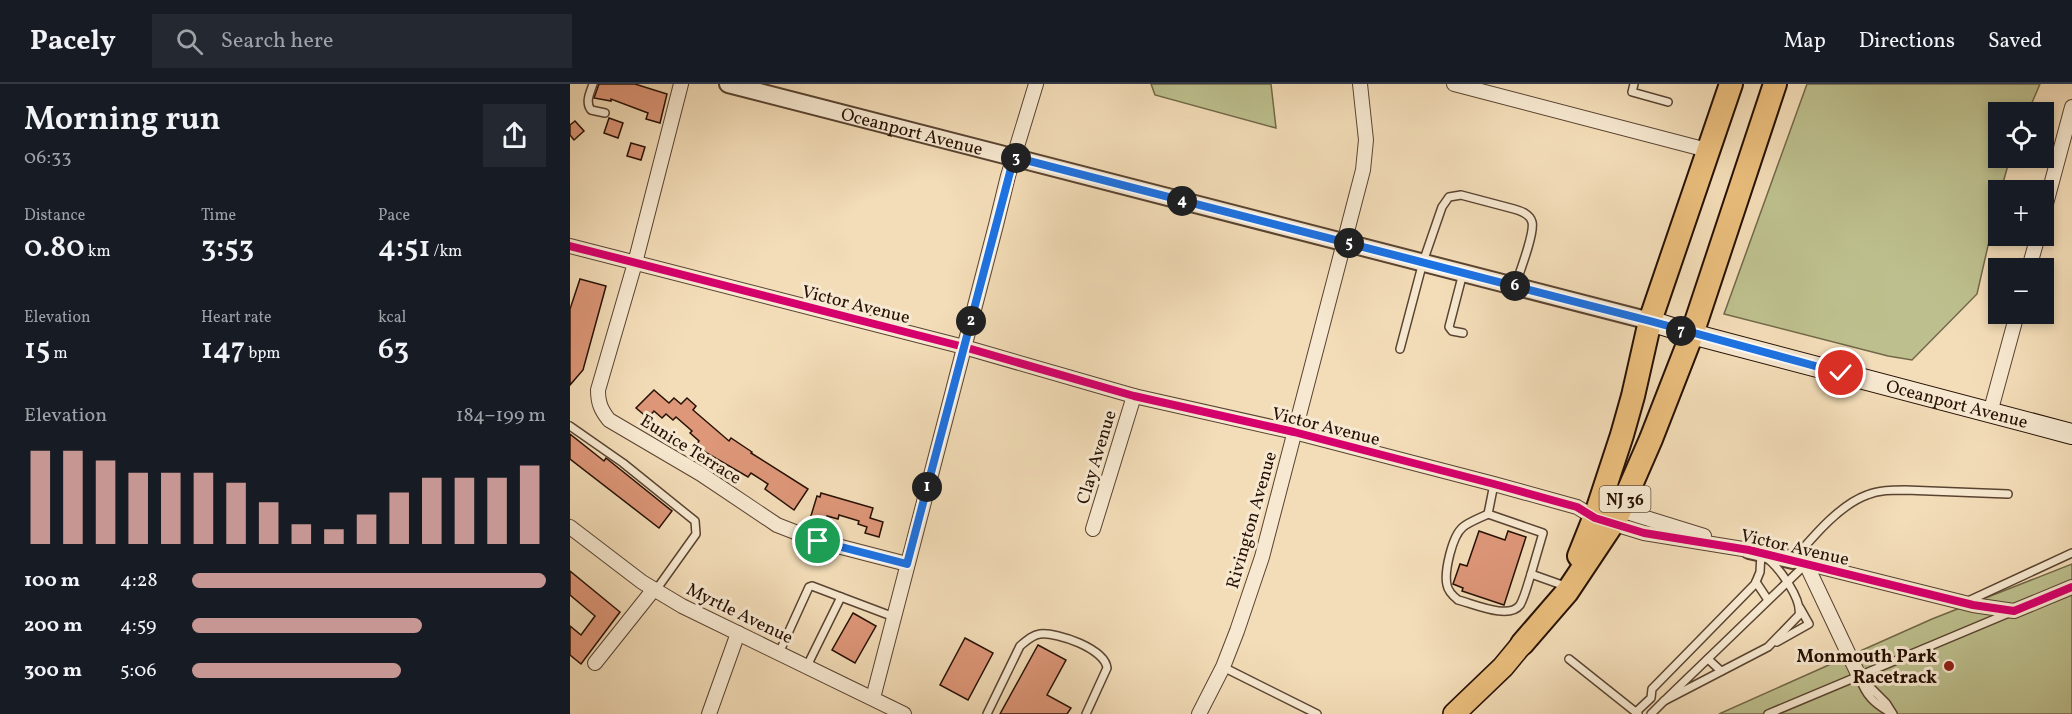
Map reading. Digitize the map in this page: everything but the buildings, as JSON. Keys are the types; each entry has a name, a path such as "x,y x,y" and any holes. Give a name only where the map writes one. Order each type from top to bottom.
{"highway":[{"name":"NJ 36","path":"1522,644 1567,592 1601,512 1633,396 1650,321 1731,84"},
{"name":"NJ 36","path":"1522,644 1562,585 1601,512 1651,439 1692,334 1775,84"}],"main road":[{"name":"Oceanport Avenue","path":"1650,321 2072,434"},
{"name":"NJ 36","path":"1454,714 1477,693 1522,644"}],"street":[{"name":"Eunice Terrace","path":"681,84 635,263 598,390 599,405 609,420 701,474 777,525 818,541 907,564"},
{"name":"Oceanport Avenue","path":"728,84 1650,321"},
{"path":"873,698 1014,157 1036,84"},
{"name":"Rivington Avenue","path":"1199,714 1223,667 1259,567 1344,242 1366,152 1366,130 1360,84"},
{"path":"1454,84 1707,150"},
{"path":"2054,181 2068,138 2072,107"},
{"name":"Victor Avenue","path":"571,250 635,263 964,347 1134,396 1294,432 1601,512 1644,533 1755,552 1798,566 1964,603 2014,611"},
{"path":"1990,413 2014,324"},
{"name":"Clay Avenue","path":"1093,529 1134,396"},
{"name":"Myrtle Avenue","path":"570,527 614,562 682,606 904,714"},
{"path":"1798,566 1814,579 1859,676"},
{"path":"2014,611 2072,587"},
{"path":"595,663 655,590"},
{"path":"709,714 738,633"}],"lane":[{"path":"593,84 587,103 588,107 591,110 605,113"},
{"path":"1634,84 1632,92 1668,102"},
{"path":"1400,349 1423,262 1445,201 1449,197 1456,195 1482,200 1522,212 1532,222 1531,234 1515,286"},
{"path":"1463,273 1449,327 1452,331 1463,333"},
{"path":"570,426 631,469 694,521 696,534 655,590"},
{"path":"1488,514 1494,484"},
{"path":"1651,714 1787,582 1798,566 1808,543 1851,503 1869,494 1888,490 2008,494"},
{"path":"1488,514 1543,532 1520,604 1512,612 1504,613 1458,600 1448,588 1446,574 1454,542 1462,528 1488,514"},
{"path":"1662,703 1809,624 1779,569 1755,552"},
{"path":"1569,659 1637,713 1652,698 1652,689 1756,582 1760,572 1755,552"},
{"path":"1964,603 2072,553"},
{"path":"1531,574 1562,585"},
{"path":"1756,582 1768,600"},
{"path":"779,653 809,587 812,586 894,617"},
{"path":"807,666 841,597"},
{"path":"1768,646 1800,615 1800,608"},
{"path":"1768,714 2014,611"},
{"path":"987,714 1020,646 1027,639 1040,634 1058,636 1084,645 1104,658 1107,663 1107,668 1086,714"},
{"path":"1708,659 1721,671"},
{"path":"1223,667 1317,714"},
{"path":"1859,676 1866,693 1890,711"},
{"path":"1652,698 1662,703"}],"green space":[{"path":"1151,84 1271,84 1276,128 1155,95"},
{"path":"1807,84 2040,84 2032,102 1988,102 1988,168 2007,168 2004,180 1988,180 1988,246 1977,294 1912,360 1888,356 1724,314"},
{"name":"Monmouth Park Racetrack","path":"2072,564 2072,714 1719,714 1932,619"}],"cycle path":[{"path":"570,246 964,347 1134,396 1294,432 1494,484 1577,507 1595,518 1644,533 1749,550 1973,605 2014,611 2072,587"}],"place":[{"name":"Monmouth Park Racetrack","path":"1949,666"}],"route":[{"path":"818,541 907,564 1014,157 1650,321 1841,373"}]}
